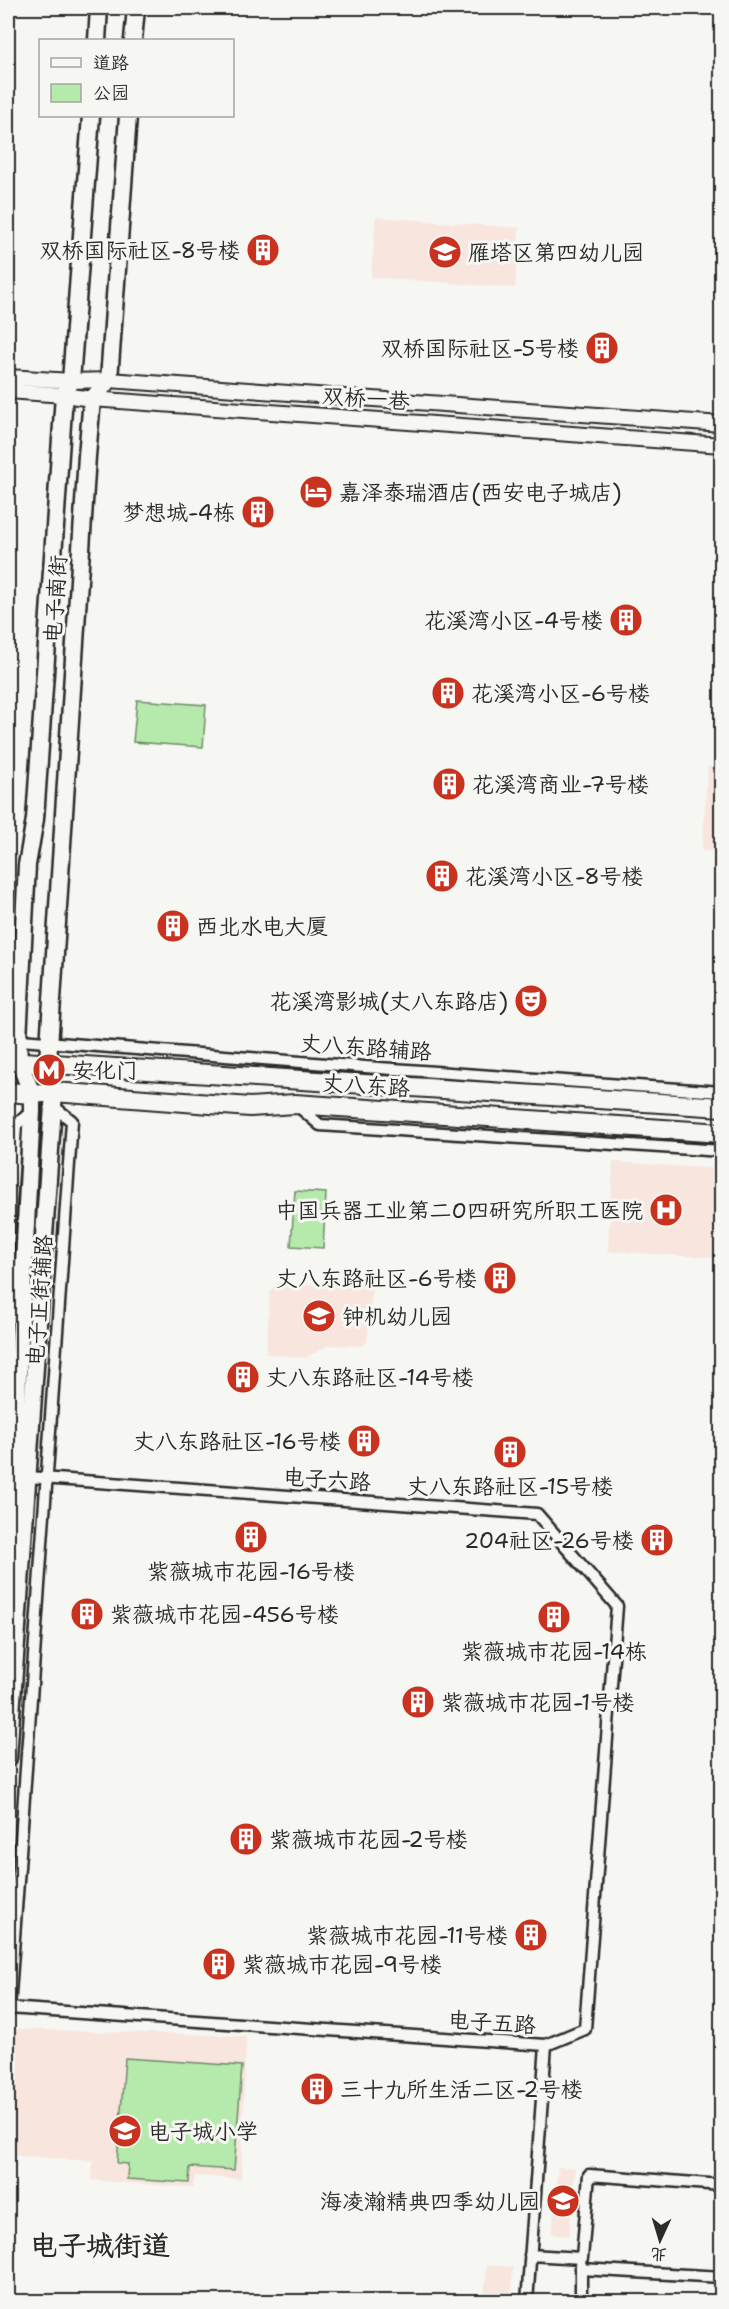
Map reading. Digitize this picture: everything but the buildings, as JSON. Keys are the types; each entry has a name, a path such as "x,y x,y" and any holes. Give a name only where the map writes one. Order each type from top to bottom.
{"main road":[{"path":"97,39 99,8"},
{"path":"134,39 136,8"},
{"name":"电子南街","path":"32,1102 13,1061 13,1039 27,865 35,819 91,117"},
{"path":"92,399 109,380 128,117"},
{"name":"电子南街","path":"14,1537 28,1477 54,1099 48,1062 66,755 92,399"},
{"name":"丈八东路","path":"13,1061 722,1107"},
{"name":"丈八东路","path":"8,1092 32,1102 54,1099 250,1107 295,1104 722,1132"},
{"path":"8,1758 14,1537 32,1102"},
{"path":"8,1563 14,1537"}],"street":[{"name":"双桥一巷","path":"8,377 68,388 92,399 722,445"},
{"name":"双桥一巷","path":"8,391 68,388 109,380 722,424"},
{"name":"丈八东路辅路","path":"13,1039 722,1092"},
{"name":"电子正街辅路","path":"8,2008 72,1121 54,1099"},
{"name":"电子正街辅路","path":"8,1248 16,1125 32,1102"},
{"path":"295,1104 320,1125 722,1151"},
{"path":"420,1131 422,1112"},
{"name":"电子六路","path":"28,1477 537,1514 594,1579"},
{"name":"电子五路","path":"8,2008 546,2045 585,2029 617,1606 594,1579"},
{"path":"526,2301 546,2045"},
{"path":"580,2301 589,2175 722,2185"},
{"path":"530,2254 582,2264 722,2277"}],"shaded area":[{"name":"雁塔区第四幼儿园","path":"376,217 519,228 515,288 371,277"},
{"path":"708,766 721,767 721,852 702,851"},
{"name":"中国兵器工业第二0四研究所职工医院","path":"613,1162 721,1169 721,1258 608,1251"},
{"name":"钟机幼儿园","path":"279,1282 372,1288 367,1342 361,1346 329,1345 305,1358 266,1354 270,1291"},
{"name":"电子城小学","path":"13,2029 246,2036 241,2179 195,2176 193,2188 92,2180 93,2161 8,2155 8,2106"},
{"name":"海凌瀚精典四季幼儿园","path":"558,2167 575,2168 569,2236 552,2234"},
{"path":"487,2265 513,2267 511,2301 484,2301"}],"green space":[{"path":"137,700 206,705 203,747 133,742"},
{"path":"295,1191 326,1193 323,1248 291,1246"},
{"path":"125,2058 242,2066 234,2170 190,2167 189,2183 127,2179 128,2164 117,2163"}],"place":[{"name":"双桥国际社区-8号楼","path":"263,250"},
{"name":"雁塔区第四幼儿园","path":"445,252"},
{"name":"双桥国际社区-5号楼","path":"602,348"},
{"name":"嘉泽泰瑞酒店(西安电子城店)","path":"316,492"},
{"name":"梦想城-4栋","path":"258,512"},
{"name":"花溪湾小区-4号楼","path":"626,620"},
{"name":"花溪湾小区-6号楼","path":"448,693"},
{"name":"花溪湾商业-7号楼","path":"449,784"},
{"name":"花溪湾小区-8号楼","path":"442,876"},
{"name":"西北水电大厦","path":"173,926"},
{"name":"花溪湾影城(丈八东路店)","path":"531,1001"},
{"name":"安化门","path":"49,1070"},
{"name":"中国兵器工业第二0四研究所职工医院","path":"666,1210"},
{"name":"丈八东路社区-6号楼","path":"500,1278"},
{"name":"钟机幼儿园","path":"319,1316"},
{"name":"丈八东路社区-14号楼","path":"243,1377"},
{"name":"丈八东路社区-16号楼","path":"364,1441"},
{"name":"丈八东路社区-15号楼","path":"510,1452"},
{"name":"紫薇城市花园-16号楼","path":"251,1537"},
{"name":"204社区-26号楼","path":"657,1540"},
{"name":"紫薇城市花园-456号楼","path":"87,1614"},
{"name":"紫薇城市花园-14栋","path":"554,1617"},
{"name":"紫薇城市花园-1号楼","path":"418,1702"},
{"name":"紫薇城市花园-2号楼","path":"246,1839"},
{"name":"紫薇城市花园-11号楼","path":"531,1935"},
{"name":"紫薇城市花园-9号楼","path":"219,1964"},
{"name":"三十九所生活二区-2号楼","path":"317,2089"},
{"name":"电子城小学","path":"125,2131"},
{"name":"海凌瀚精典四季幼儿园","path":"563,2201"}],"district":[{"name":"电子城街道","path":"100,2245"}]}
